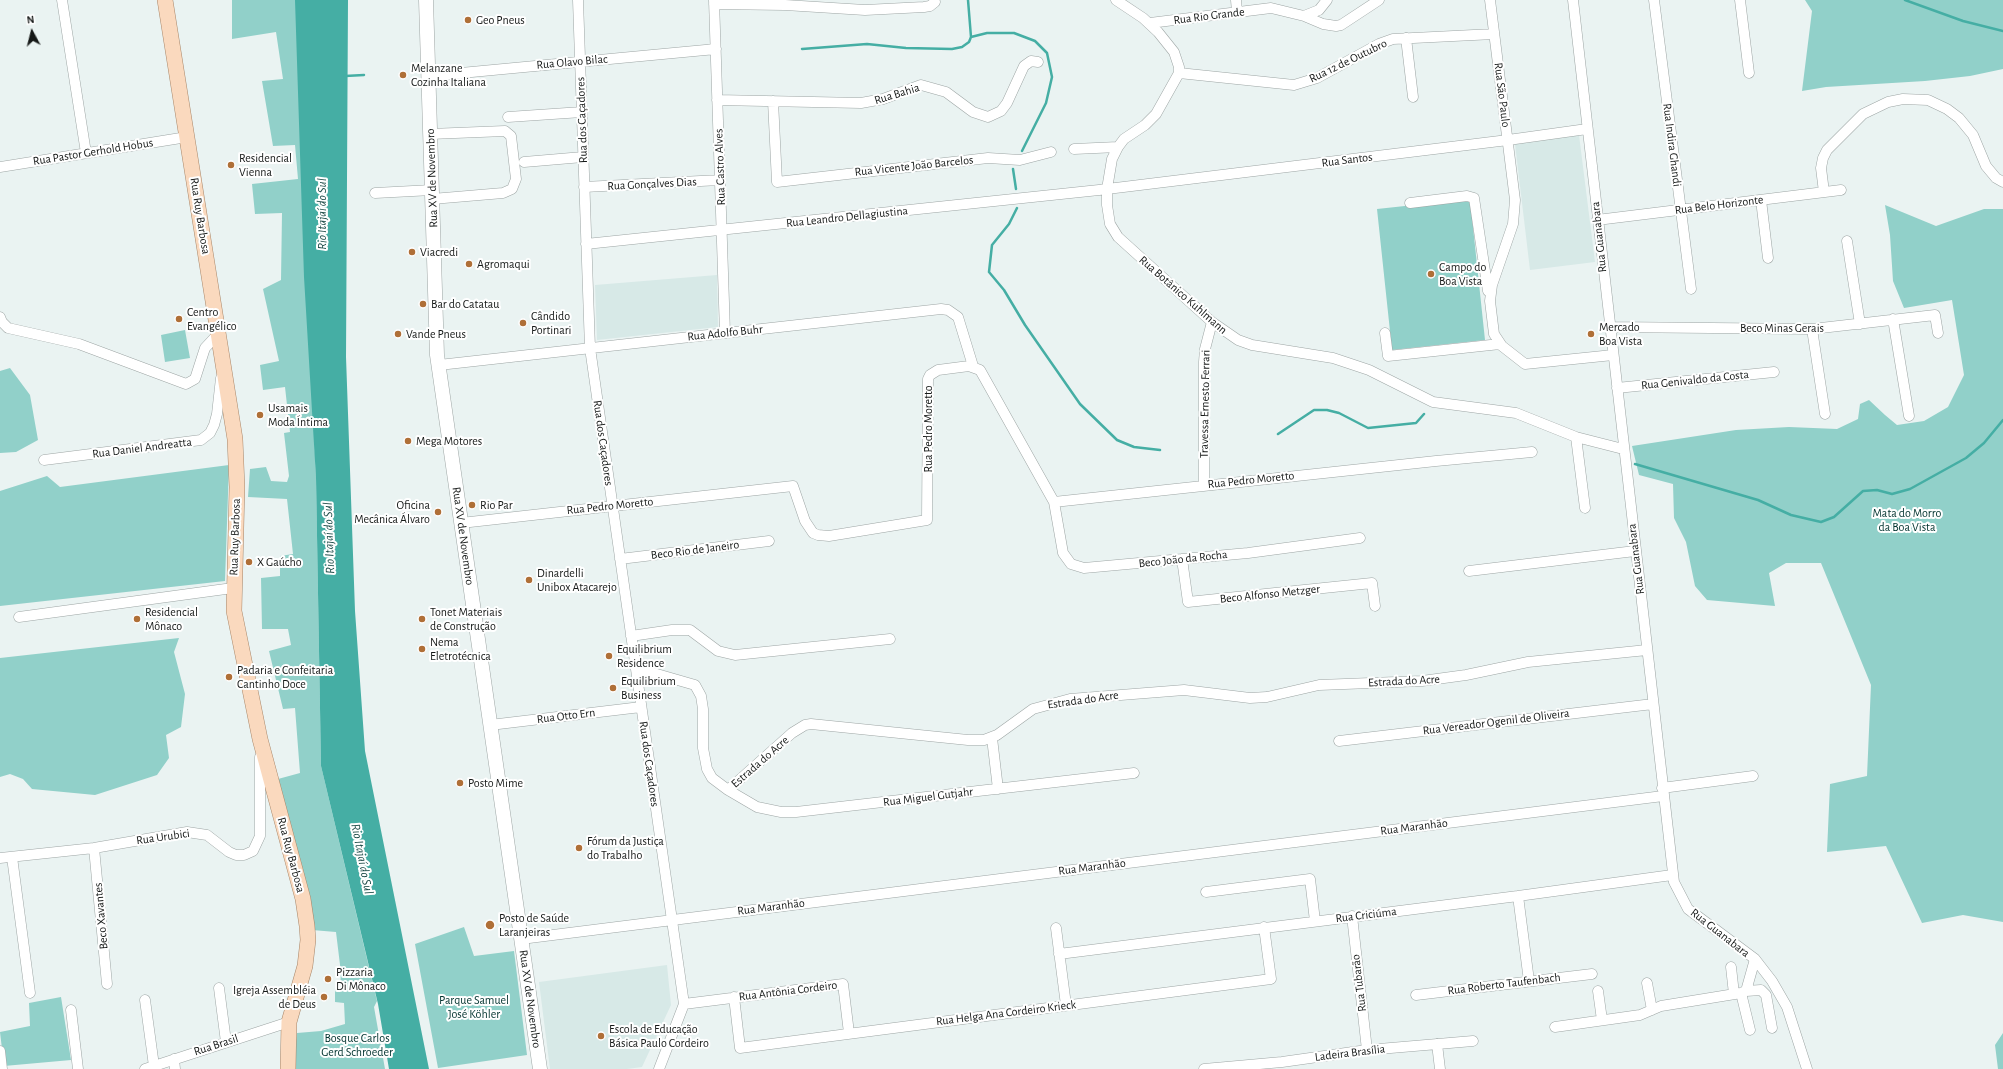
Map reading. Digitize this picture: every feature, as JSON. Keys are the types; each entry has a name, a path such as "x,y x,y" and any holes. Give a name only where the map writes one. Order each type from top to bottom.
{"main road":[{"name":"Rua Ruy Barbosa","path":"165,0 223,358 237,463 233,588 234,611 260,739 303,899 307,926 308,940 305,966 289,1022 288,1069"},
{"name":"Rua XV de Novembro","path":"426,0 439,366 540,1069"}],"street":[{"path":"62,0 86,153"},
{"name":"Rua dos Caçadores","path":"578,0 590,348 684,1004 659,1069"},
{"path":"1116,0 1150,23 1174,52 1179,73"},
{"path":"1236,0 1237,12"},
{"path":"1304,16 1319,10 1327,0"},
{"name":"Rua Rio Grande","path":"1150,23 1271,8 1304,16 1323,24 1336,26 1341,25 1378,0"},
{"name":"Rua São Paulo","path":"1490,0 1514,190 1513,224 1492,285 1490,301"},
{"name":"Rua Guanabara","path":"1573,0 1672,875 1677,891 1688,909 1755,959 1781,994 1792,1022 1807,1069"},
{"name":"Rua Indira Ghandi","path":"1654,0 1691,289"},
{"path":"1740,0 1749,73"},
{"path":"714,2 865,10 924,7 930,6 936,2"},
{"name":"Rua Castro Alves","path":"714,2 725,333"},
{"name":"Rua 12 de Outubro","path":"1179,73 1294,85 1317,78 1387,41 1406,38 1494,34"},
{"path":"1406,38 1413,97"},
{"name":"Rua Olavo Bilac","path":"429,76 716,49"},
{"name":"Rua Bahia","path":"717,100 871,102 921,85 946,92 973,112 988,117 1001,111 1007,104 1024,66 1031,61 1038,62"},
{"name":"Rua Botânico Kuhlmann","path":"1179,73 1156,114 1145,125 1124,139 1118,147 1111,164 1107,189 1108,214 1113,231 1212,322 1238,340 1252,345 1346,362 1380,374 1433,402 1454,406 1495,409 1516,413 1576,437 1624,449"},
{"path":"1824,192 1821,168 1823,158 1827,150 1863,114 1888,102 1903,99 1928,100 1947,109 1959,118 1973,135 1986,166 1996,178 2003,182"},
{"name":"Rua Vicente João Barcelos","path":"773,101 777,182 988,158 1020,160 1051,152"},
{"path":"508,117 582,112"},
{"name":"Rua Santos","path":"1107,189 1587,129"},
{"path":"374,193 503,193 512,189 516,178 511,136 505,131 430,134"},
{"name":"Rua Pastor Gerhold Hobus","path":"0,167 187,137"},
{"path":"1074,149 1118,147"},
{"path":"524,162 583,157"},
{"name":"Rua Gonçalves Dias","path":"584,187 720,180"},
{"name":"Rua Leandro Dellagiustina","path":"586,244 1107,189"},
{"name":"Rua Belo Horizonte","path":"1597,220 1840,190"},
{"path":"1410,203 1467,196 1474,198 1490,301 1492,326 1500,344 1525,364 1613,355"},
{"path":"1761,200 1768,258"},
{"path":"1847,241 1860,324"},
{"name":"Rua Adolfo Buhr","path":"439,366 941,309 948,310 958,317 973,366"},
{"name":"Beco Minas Gerais","path":"1610,327 1812,329 1935,315 1938,333"},
{"path":"0,317 2,322 8,328 79,344 186,384 195,379 205,348 219,333"},
{"path":"1894,319 1909,416"},
{"name":"Travessa Ernesto Ferrari","path":"1204,486 1204,362 1205,349 1212,322"},
{"path":"1812,329 1825,414"},
{"path":"1385,333 1388,356 1500,344"},
{"name":"Rua Daniel Andreatta","path":"44,460 202,440 210,432 217,414 223,358"},
{"path":"973,366 980,370 1054,502"},
{"name":"Rua Pedro Moretto","path":"461,523 793,486 808,528 818,535 829,536 927,520 928,379 930,375 938,370 973,366"},
{"name":"Rua Genivaldo da Costa","path":"1617,388 1774,372"},
{"path":"1576,437 1585,508"},
{"name":"Rua Pedro Moretto","path":"1054,502 1532,452"},
{"name":"Beco João da Rocha","path":"1054,502 1063,553 1066,559 1076,566 1092,569 1360,538"},
{"name":"Beco Rio de Janeiro","path":"620,559 769,541"},
{"path":"1469,571 1635,551"},
{"name":"Beco Alfonso Metzger","path":"1182,559 1188,602 1372,583 1375,606"},
{"path":"19,617 233,588"},
{"path":"631,636 672,630 690,630 718,651 735,655 890,638"},
{"name":"Estrada do Acre","path":"636,668 695,685 701,696 703,709 703,748 707,770 712,778 728,790 792,734 805,725 811,724 968,740 992,738 1033,709 1070,699 1184,690 1232,696 1267,697 1319,685 1422,681 1466,675 1528,662 1646,650"},
{"name":"Rua Vereador Ogenil de Oliveira","path":"1339,741 1653,704"},
{"name":"Rua Otto Ern","path":"490,725 641,707"},
{"path":"992,738 998,789"},
{"name":"Rua Urubici","path":"0,858 94,848 187,832 207,835 236,855 244,855 253,851 258,844 261,827 260,739"},
{"name":"Rua Miguel Gutjahr","path":"728,790 757,807 781,812 810,811 1134,773"},
{"name":"Rua Maranhão","path":"521,939 1663,792 1753,776"},
{"name":"Beco Xavantes","path":"94,848 107,984"},
{"path":"12,856 30,993"},
{"name":"Rua Criciúma","path":"1059,954 1672,875"},
{"path":"1206,892 1310,879 1315,921"},
{"path":"1518,896 1530,981"},
{"name":"Rua Tubarão","path":"1352,916 1367,1050"},
{"name":"Rua Helga Ana Cordeiro Krieck","path":"734,997 740,1048 849,1034 1271,978 1264,927"},
{"path":"1056,928 1066,1005"},
{"path":"1740,993 1755,959"},
{"path":"1732,967 1750,1030"},
{"name":"Rua Roberto Taufenbach","path":"1416,995 1592,974"},
{"path":"1647,983 1652,1010"},
{"name":"Rua Antônia Cordeiro","path":"684,1004 843,984 849,1034"},
{"path":"219,988 226,1042"},
{"path":"1555,1027 1640,1015 1661,1006 1761,990 1766,995 1772,1028"},
{"path":"1598,991 1602,1020"},
{"path":"146,1000 149,1067"},
{"path":"71,1010 78,1069"},
{"name":"Rua Brasil","path":"149,1067 174,1064 226,1042 289,1022"},
{"name":"Ladeira Brasília","path":"1204,1069 1282,1062 1367,1050 1473,1041"},
{"path":"1437,1044 1440,1069"},
{"path":"0,1051 2,1069"}],"shaded area":[{"path":"1579,135 1595,262 1530,270 1515,144"},
{"path":"717,275 718,327 597,340 595,285"},
{"name":"Escola de Educação Básica Paulo Cordeiro","path":"667,965 671,1005 642,1067 627,1069 550,1069 539,982"}],"green space":[{"name":"Bosque Carlos Gerd Schroeder","path":"232,0 296,0 316,478 321,766 377,1001 374,1007 385,1069 292,1069 297,1033 321,1031 345,1024 344,1003 335,1002 335,989 340,988 341,973 336,932 312,930 278,779 300,773 295,708 283,709 269,651 291,645 288,629 262,629 261,578 280,576 280,556 293,554 287,499 248,497 250,469 266,467 271,481 287,482 289,476 284,433 290,432 285,387 263,390 260,365 279,361 263,289 281,280 282,213 255,214 252,184 298,179 295,145 273,146 262,81 283,79 276,32 232,39"},
{"path":"1805,0 2003,0 2003,69 1970,76 1925,81 1826,87 1802,91 1812,11"},
{"name":"Campo do Boa Vista","path":"1470,199 1485,340 1392,350 1377,209"},
{"name":"Mata do Morro da Boa Vista","path":"1885,205 1936,226 1984,209 2003,209 2003,922 1963,915 1922,923 1886,846 1827,852 1830,784 1867,776 1871,685 1821,563 1786,563 1769,573 1775,606 1707,600 1695,586 1686,542 1674,518 1673,484 1639,475 1632,446 1736,430 1789,427 1837,429 1858,419 1860,404 1869,400 1897,425 1924,421 1948,407 1964,375 1952,300 1904,308 1893,281 1890,235"},
{"path":"185,330 190,358 165,362 161,335"},
{"path":"10,368 30,395 38,440 16,452 0,453 0,371"},
{"path":"229,465 225,581 0,606 0,491 47,476 60,487"},
{"path":"179,638 174,652 185,694 181,727 166,735 169,758 157,775 95,795 32,789 23,779 10,774 0,777 0,658"},
{"name":"Parque Samuel José Köhler","path":"464,927 474,956 514,951 527,1055 438,1068 415,944"},
{"path":"61,997 71,1060 4,1066 0,1032 30,1026 29,1003"},
{"path":"2003,1033 2003,1069 1998,1069 1995,1045"}],"water":[{"name":"Rio Itajaí do Sul","path":"295,0 348,0 346,357 355,611 365,751 429,1069 389,1069 378,1004 321,766 316,478 304,277"}],"waterway":[{"path":"802,49 867,44 906,48 952,49 962,47 969,42 971,37 968,0"},
{"path":"1905,0 1963,21 2003,31"},
{"path":"971,37 987,33 1014,33 1035,41 1047,53 1052,77 1046,103 1022,151"},
{"path":"345,76 364,75"},
{"path":"1013,169 1016,189"},
{"path":"1017,208 1009,224 992,245 989,272 1004,290 1025,325 1080,404 1117,440 1134,447 1160,450"},
{"path":"1278,434 1314,410 1327,410 1339,413 1368,428 1416,423 1424,414"},
{"path":"1635,464 1758,500 1791,515 1821,522 1834,517 1863,491 1877,490 1892,494 1910,489 1966,458 1984,443 2003,420"}],"place":[{"name":"Geo Pneus","path":"468,20"},
{"name":"Melanzane Cozinha Italiana","path":"403,75"},
{"name":"Residencial Vienna","path":"231,165"},
{"name":"Viacredi","path":"412,252"},
{"name":"Agromaqui","path":"469,264"},
{"name":"Campo do Boa Vista","path":"1431,274"},
{"name":"Bar do Catatau","path":"423,304"},
{"name":"Centro Evangélico","path":"179,319"},
{"name":"Cândido Portinari","path":"523,323"},
{"name":"Vande Pneus","path":"398,334"},
{"name":"Mercado Boa Vista","path":"1591,334"},
{"name":"Usamais Moda Íntima","path":"260,415"},
{"name":"Mega Motores","path":"408,441"},
{"name":"Rio Par","path":"472,505"},
{"name":"Oficina Mecânica Álvaro","path":"438,512"},
{"name":"X Gaúcho","path":"249,562"},
{"name":"Dinardelli Unibox Atacarejo","path":"529,580"},
{"name":"Residencial Mônaco","path":"137,619"},
{"name":"Tonet Materiais de Construção","path":"422,619"},
{"name":"Nema Eletrotécnica","path":"422,649"},
{"name":"Equilibrium Residence","path":"609,656"},
{"name":"Padaria e Confeitaria Cantinho Doce","path":"229,677"},
{"name":"Equilibrium Business","path":"613,688"},
{"name":"Posto Mime","path":"460,783"},
{"name":"Fórum da Justiça do Trabalho","path":"579,848"},
{"name":"Posto de Saúde Laranjeiras","path":"490,925"},
{"name":"Pizzaria Di Mônaco","path":"328,979"},
{"name":"Igreja Assembléia de Deus","path":"324,997"},
{"name":"Escola de Educação Básica Paulo Cordeiro","path":"601,1036"}]}
